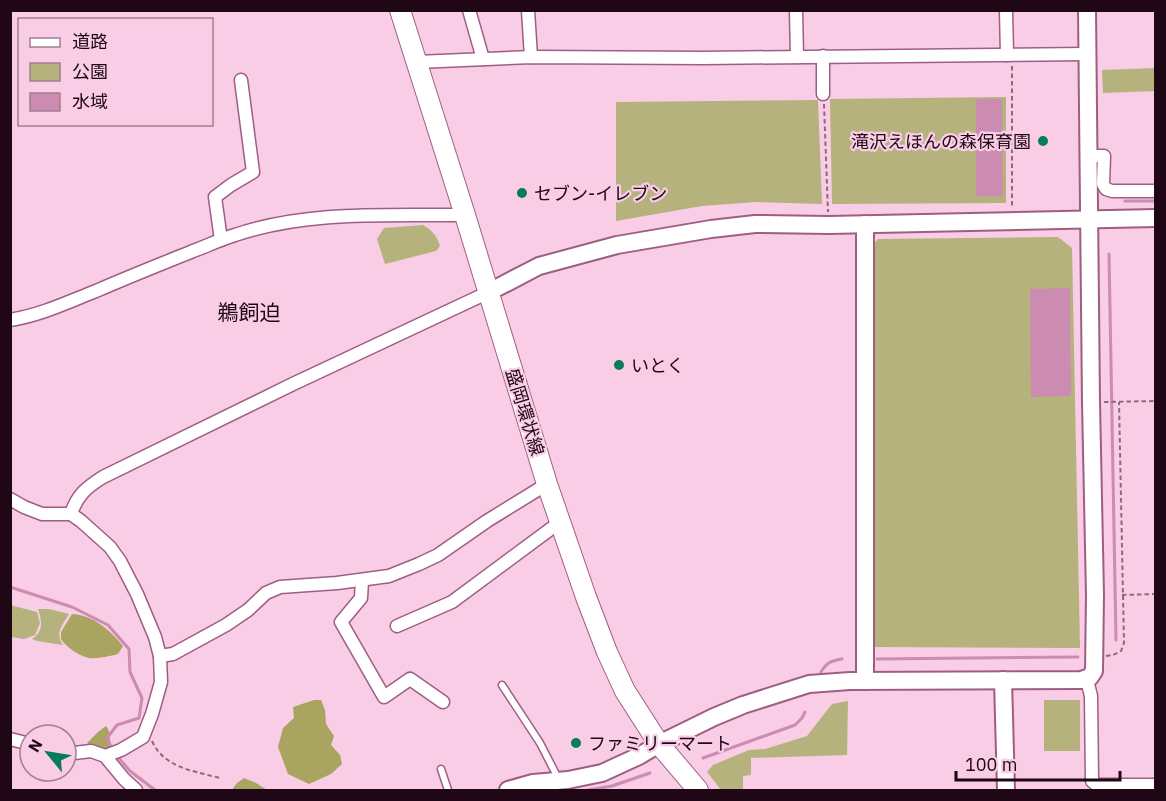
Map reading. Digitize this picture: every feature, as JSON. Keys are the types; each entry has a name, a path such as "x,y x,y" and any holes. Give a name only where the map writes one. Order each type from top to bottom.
{"main road":[{"name":"盛岡環状線","path":"400,10 547,484 607,652 625,691 659,744 698,790"}],"street":[{"path":"469,10 483,59"},
{"path":"528,10 531,57"},
{"path":"796,10 797,57"},
{"path":"1006,10 1009,55"},
{"path":"508,790 534,783 560,781 602,773 714,717 809,684 865,681 1081,680 1090,677 1094,671 1094,657 1087,10"},
{"path":"417,62 531,57 693,58 1087,54"},
{"path":"824,56 824,94"},
{"path":"221,240 215,197 253,172 241,80"},
{"path":"1089,156 1104,156 1103,184 1106,189 1155,191"},
{"path":"10,320 48,311 221,240 258,228 331,217 465,215"},
{"path":"71,514 74,504 86,488 103,477 539,266 616,245 755,224 1155,218"},
{"path":"865,224 865,681"},
{"path":"160,656 173,654 226,625 248,610 266,593 280,587 389,576 438,555 547,484"},
{"path":"10,499 42,514 71,514 81,520 110,547 137,594 155,637 160,656 161,682 143,737 111,754 91,751 78,753"},
{"path":"397,626 452,602 560,522"},
{"path":"362,580 361,598 341,622 384,697 410,679 443,702"},
{"path":"1003,680 1006,790"},
{"path":"1081,680 1088,684 1091,696 1092,781 1097,785 1155,785"},
{"path":"111,754 124,779 136,790"}],"lane":[{"path":"502,686 540,743 560,781"},
{"path":"441,769 448,790"}],"path":[{"path":"1009,55 1012,210"},
{"path":"824,94 828,212"},
{"path":"1106,402 1155,401"},
{"path":"1094,657 1113,655 1121,651 1124,644 1118,402"},
{"path":"1122,595 1155,594"},
{"path":"147,728 157,752 179,767 220,778"}],"green space":[{"path":"1155,68 1155,91 1103,93 1102,70"},
{"path":"1006,97 1006,203 832,204 830,99"},
{"path":"818,100 822,204 756,202 702,206 616,221 616,102"},
{"path":"423,225 432,231 437,239 440,246 436,251 385,264 377,239 384,228"},
{"path":"1058,237 1072,248 1080,648 873,647 872,246 878,239"},
{"path":"10,605 37,612 40,623 35,635 24,639 11,637"},
{"path":"38,609 69,614 60,633 63,645 32,639 39,633 41,626"},
{"path":"1044,700 1080,700 1080,751 1044,751"},
{"path":"848,701 847,755 751,758 751,775 743,776 743,790 721,790 707,772 713,765 749,750 765,749 807,736 832,704"}],"shaded area":[{"path":"72,614 94,620 107,629 123,646 118,654 89,658 69,648 61,639 61,632"},
{"path":"321,700 325,710 326,724 334,736 331,745 340,755 342,764 331,774 309,784 288,774 278,747 283,728 294,718 293,707"},
{"path":"106,726 110,735 108,751 87,743 98,732"},
{"path":"244,778 256,783 267,790 232,790"}],"water":[{"path":"976,99 1002,99 1003,196 976,196"},
{"path":"1070,288 1071,396 1031,397 1030,289"}],"waterway":[{"path":"1125,201 1156,201"},
{"path":"1109,254 1116,640"},
{"path":"10,587 72,607 108,625 129,649 130,672 142,698 139,718 117,725 107,738 113,751"},
{"path":"877,659 1078,657"},
{"path":"821,672 830,662 842,659"},
{"path":"703,758 795,725 805,712"},
{"path":"117,756 130,771 155,790"},
{"path":"588,790 612,786 650,773"}],"place":[{"name":"滝沢えほんの森保育園","path":"1043,141"},
{"name":"セブン-イレブン","path":"522,193"},
{"name":"いとく","path":"619,365"},
{"name":"ファミリーマート","path":"576,743"}],"district":[{"name":"鵜飼迫","path":"249,312"}]}
